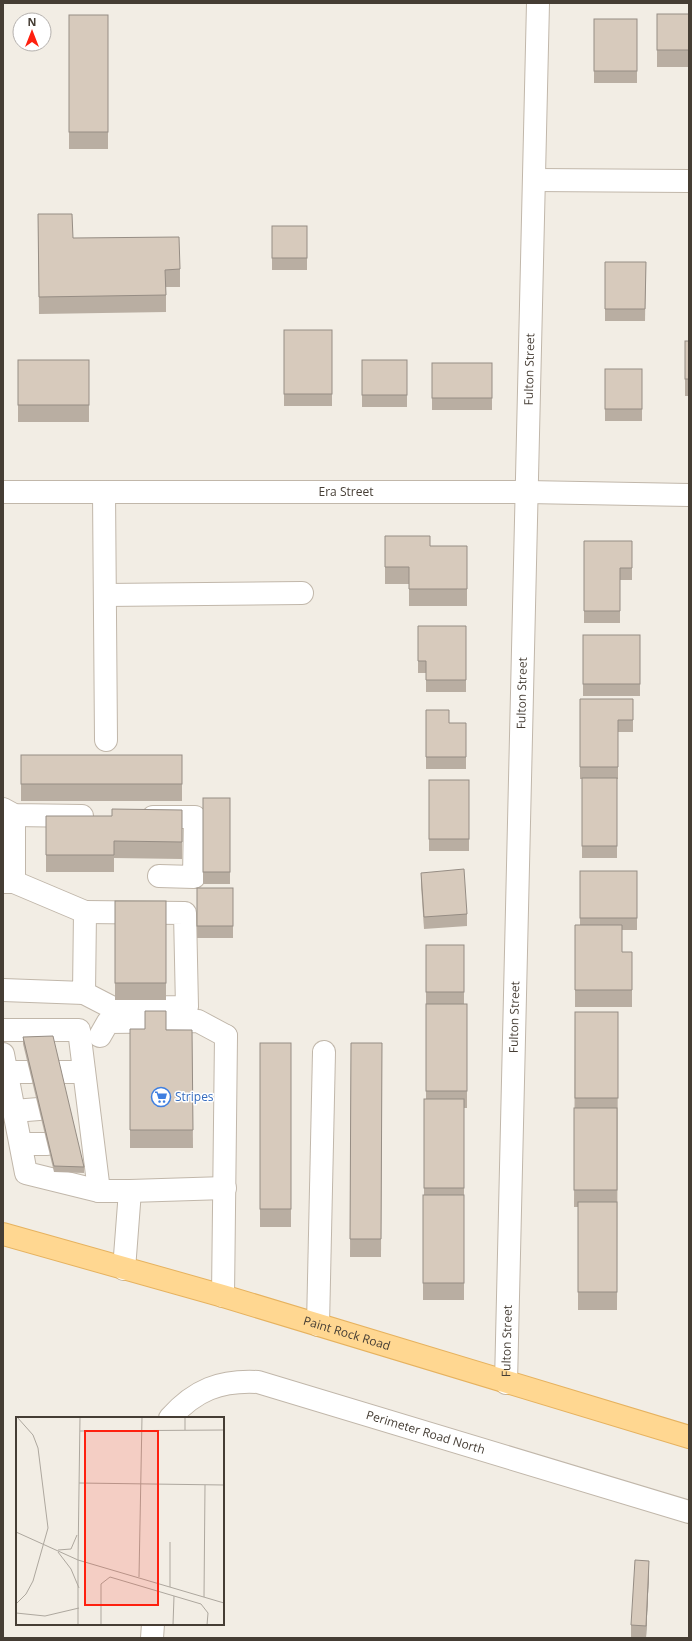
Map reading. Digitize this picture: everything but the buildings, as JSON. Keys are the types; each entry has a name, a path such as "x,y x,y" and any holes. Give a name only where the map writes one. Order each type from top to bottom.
{"main road":[{"name":"Paint Rock Road","path":"3,1234 223,1296 506,1383 689,1437"}],"street":[{"name":"Fulton Street","path":"506,1383 538,3"},
{"path":"534,180 689,181"},
{"name":"Era Street","path":"3,492 527,492 689,495"},
{"path":"104,492 106,740"},
{"path":"105,595 302,593"},
{"path":"3,990 84,993 113,1008 187,1007 186,913 85,912 8,882 9,812 102,816"},
{"path":"133,817 195,817 194,877 158,876"},
{"path":"84,993 85,912"},
{"path":"99,1191 85,1142 78,1106 90,1036 108,1022 198,1021 226,1036"},
{"path":"3,1030 79,1030 90,1036 226,1036"},
{"path":"223,1296 226,1036"},
{"path":"318,1325 324,1052"},
{"path":"30,1072 5,1063 10,1104 21,1144 26,1173 99,1191 225,1188"},
{"path":"60,1072 84,1072"},
{"path":"10,1104 39,1109"},
{"path":"21,1144 47,1144"},
{"path":"124,1268 130,1191"},
{"name":"Perimeter Road North","path":"171,1417 183,1403 200,1393 237,1381 258,1382 689,1512"},
{"path":"152,1638 153,1625"}],"place":[{"name":"Stripes","path":"161,1097"}]}
